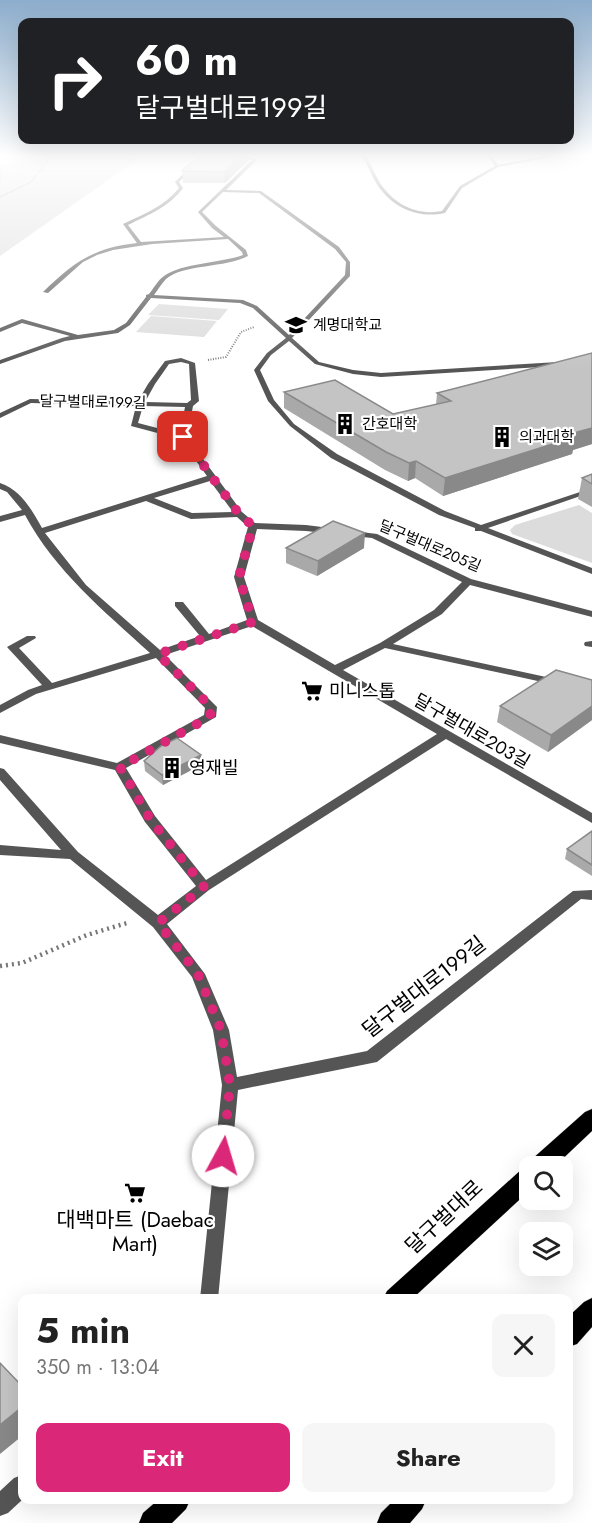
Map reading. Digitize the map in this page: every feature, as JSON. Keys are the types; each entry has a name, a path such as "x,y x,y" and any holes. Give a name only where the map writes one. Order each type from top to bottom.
{"main road":[{"path":"551,1156 592,1118"},
{"name":"달구벌대로","path":"400,1294 519,1186"},
{"path":"573,1330 592,1310"},
{"path":"153,1523 173,1504"},
{"path":"391,1523 409,1504"}],"street":[{"path":"0,710 32,692 158,654 253,622 239,577 253,526 239,514 183,437 134,424 139,403 149,384 168,362 182,360 192,363 195,401 189,405 183,437"},
{"name":"달구벌대로199길","path":"0,416 30,401 189,405"},
{"path":"39,532 213,477"},
{"path":"0,486 10,490 28,512 39,532 83,587 158,654 211,707 210,717 120,767 0,739"},
{"path":"146,498 191,516 239,514"},
{"path":"0,519 28,512"},
{"name":"달구벌대로205길","path":"253,526 306,528 374,536 468,581 592,614"},
{"path":"336,669 384,645 438,612 468,581"},
{"path":"179,604 206,637"},
{"name":"달구벌대로203길","path":"253,622 592,819"},
{"path":"31,638 12,647 50,687"},
{"path":"384,645 569,685"},
{"path":"153,919 444,735"},
{"path":"120,767 150,819 204,887"},
{"path":"0,772 73,855 153,919 198,974 221,1030 230,1085 209,1294"},
{"path":"0,850 73,855"},
{"name":"달구벌대로199길","path":"230,1085 371,1057 578,894 592,895"},
{"path":"0,1505 18,1489"}],"lane":[{"path":"126,226 141,244"},
{"path":"0,362 50,344 78,337 106,334 123,328 159,281 174,273 246,256 229,238 213,226"},
{"path":"307,226 337,248 348,262 348,275 289,339 269,354 257,370 271,401 292,425 334,456 369,477 478,529 592,571"},
{"path":"46,292 81,261 119,248 141,244 229,238"},
{"path":"148,296 240,301 255,307 317,363 330,368 381,375 568,363"},
{"path":"0,330 22,321 78,337"},
{"path":"478,529 592,490"}],"path":[{"path":"192,363 226,357 241,332 271,321"},
{"path":"0,966 22,963 87,935 153,919"}],"shaded area":[{"path":"0,226 43,226 0,256"},
{"path":"159,304 228,309 219,320 148,315"},
{"path":"151,316 217,321 204,337 136,332"},
{"path":"579,505 592,513 592,563 512,534 510,530 515,525"}],"building":[{"path":"592,353 592,428 570,434 575,437 445,478 416,461 409,463 386,452 284,392 335,380 393,414 451,401 437,393"},
{"path":"592,474 592,484 582,478"},
{"path":"333,521 365,533 318,561 286,548"},
{"path":"556,670 592,680 592,706 551,735 500,706"},
{"path":"177,738 201,755 162,775 144,761 161,746"},
{"path":"592,831 592,865 567,849"},
{"path":"0,1363 18,1382 18,1410 0,1425"}],"place":[{"name":"계명대학교","path":"296,325"},
{"name":"간호대학","path":"345,424"},
{"name":"의과대학","path":"502,437"},
{"name":"미니스톱","path":"312,691"},
{"name":"영재빌","path":"172,768"},
{"name":"대백마트 (Daebac Mart)","path":"135,1193"}],"route":[{"path":"183,437 239,514 253,526 239,577 253,622 158,654 211,707 210,717 120,767 150,819 204,887 158,923 198,974 221,1030 230,1085 223,1156"}]}
